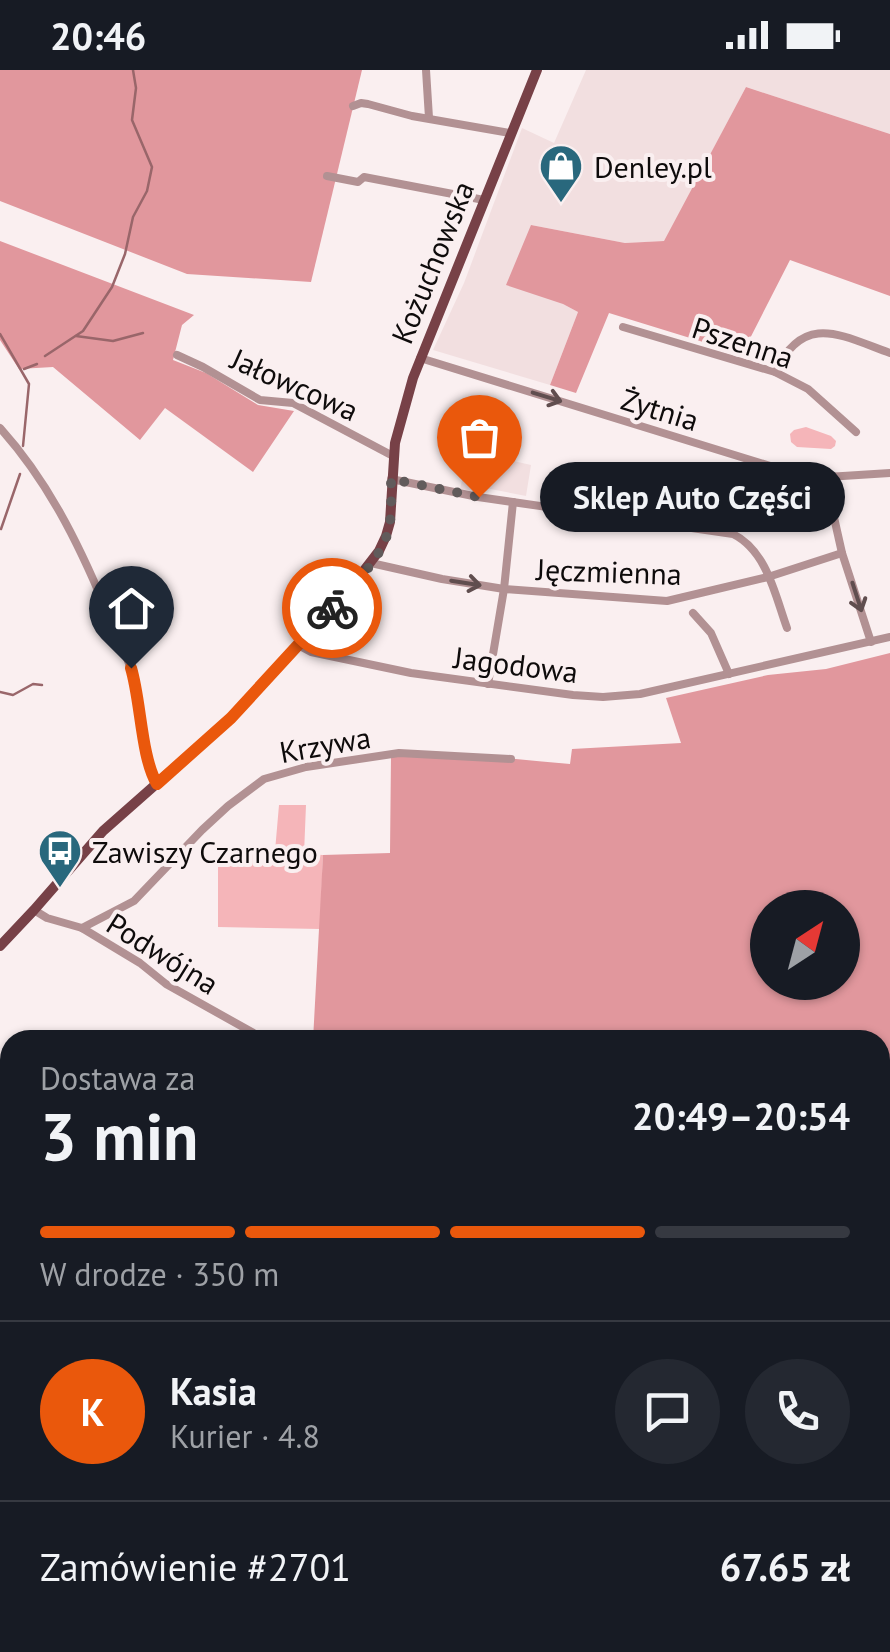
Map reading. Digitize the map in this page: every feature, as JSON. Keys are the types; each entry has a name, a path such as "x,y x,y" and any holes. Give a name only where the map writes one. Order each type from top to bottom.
{"main road":[{"name":"Kożuchowska","path":"0,946 103,831 220,729 298,646 384,543 393,456 406,398 537,70"}],"street":[{"path":"426,70 429,118"},
{"path":"353,106 361,103 510,133"},
{"path":"327,176 358,182 364,177 484,200"},
{"name":"Pszenna","path":"623,327 775,372 808,389 856,432"},
{"path":"775,372 795,343 815,332 828,331 890,352"},
{"name":"Jałowcowa","path":"177,355 260,400 293,403 393,456"},
{"name":"Żytnia","path":"420,358 780,469 826,477 890,473"},
{"path":"0,428 59,509 91,573 131,668 157,784"},
{"path":"391,479 512,502 733,534 752,546 787,628"},
{"path":"488,684 504,589 512,502"},
{"path":"831,504 842,553 871,642"},
{"name":"Jęczmienna","path":"371,562 504,589 667,601 768,577 842,553"},
{"path":"693,613 711,633 729,674"},
{"name":"Jagodowa","path":"298,646 386,668 603,697 640,694 890,637"},
{"name":"Krzywa","path":"82,928 134,901 214,818 270,776 400,753 511,759"},
{"name":"Podwójna","path":"34,910 46,918 82,928 140,963 166,984 248,1030"}],"shaded area":[{"path":"0,70 362,70 311,282 187,274 0,201"},
{"path":"586,70 890,70 890,134 746,87 665,241 625,243 531,225 563,304 578,312 550,385 433,350 464,283 522,128 554,143"},
{"path":"746,87 890,134 890,296 790,260 742,354 609,313 576,393 550,385 578,312 506,285 531,225 625,243 664,241"},
{"path":"0,241 194,315 182,325 173,360 206,373 258,405 294,411 253,472 165,408 140,440 53,367 19,369 0,340"},
{"path":"806,427 831,436 835,446 797,447 790,434"},
{"path":"469,451 531,465 526,496 480,487 479,492 460,489"},
{"path":"890,653 890,1030 314,1030 323,855 390,853 391,757 458,755 570,764 572,749 681,743 666,698 768,675 826,669"},
{"path":"279,805 306,805 304,854 323,855 320,929 218,927 218,854 275,851"}],"waterway":[{"path":"45,356 83,331 112,287 133,217 147,191 152,167 132,120 136,88 133,70"},
{"path":"76,336 113,341 143,333"},
{"path":"0,334 29,384 23,446"},
{"path":"24,369 37,364"},
{"path":"1,529 20,474"},
{"path":"0,692 13,695 33,684 42,685"}],"way so far":[{"path":"332,608 384,543 390,522 391,479 479,497"}],"place":[{"name":"Denley.pl","path":"561,204"},
{"name":"Sklep Auto Części","path":"479,497"},
{"name":"Zawiszy Czarnego","path":"60,889"}],"route":[{"path":"131,668 157,784 231,718 332,608"}]}
